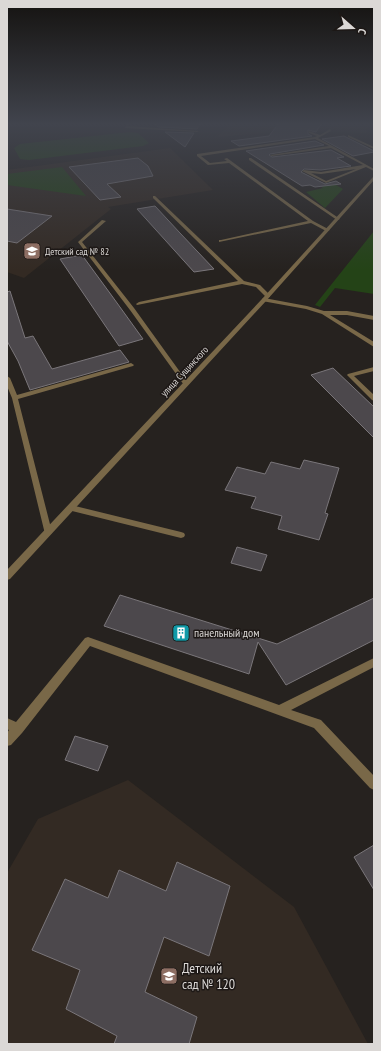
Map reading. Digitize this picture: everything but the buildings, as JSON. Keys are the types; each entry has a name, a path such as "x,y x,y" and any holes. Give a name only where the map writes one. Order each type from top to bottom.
{"street":[{"path":"244,172 311,222 328,230"},
{"path":"269,172 338,219"},
{"path":"306,172 326,182 351,172"},
{"path":"313,172 327,172"},
{"name":"улица Сущинского","path":"7,576 266,298 374,178"},
{"path":"154,197 242,282"},
{"path":"104,221 80,242 186,384"},
{"path":"221,241 311,222"},
{"path":"139,304 242,282 258,286 266,298 324,313 374,345"},
{"path":"324,313 347,313 374,318"},
{"path":"15,398 131,365"},
{"path":"374,369 350,376 374,399"},
{"path":"7,378 15,398 48,532"},
{"path":"71,508 182,535"},
{"path":"7,742 88,641 317,724 374,784"},
{"path":"280,710 374,662"},
{"path":"7,723 18,729"}],"shaded area":[{"path":"7,172 195,172 213,190 108,207 111,209 24,278 7,272"},
{"name":"Детский сад № 120","path":"128,780 294,907 368,1044 7,1044 7,873 38,819"}],"green space":[{"path":"22,172 66,172 86,196 7,185 7,174"},
{"path":"331,182 343,189 325,208 306,192 323,188 319,185"},
{"path":"374,231 374,294 335,288 320,307 315,305"}],"place":[{"name":"Детский сад № 82","path":"32,251"},
{"name":"панельный дом","path":"181,633"},
{"name":"Детский сад № 120","path":"169,976"}]}
